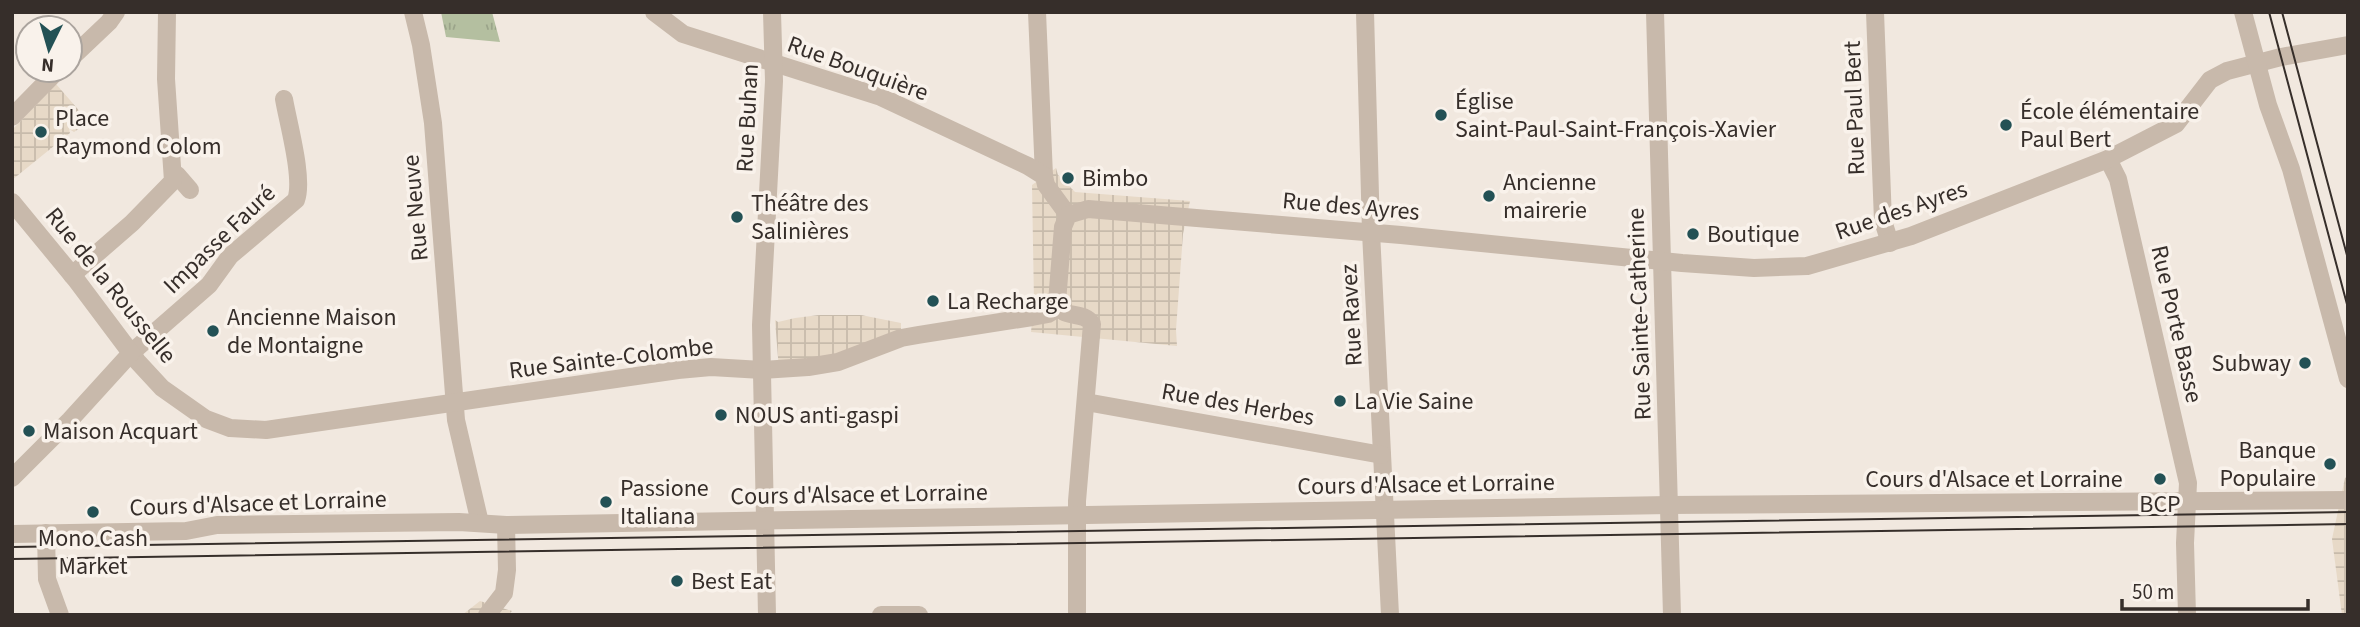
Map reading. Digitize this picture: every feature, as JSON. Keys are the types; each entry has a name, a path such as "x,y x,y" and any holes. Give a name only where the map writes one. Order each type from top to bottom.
{"street":[{"path":"84,46 116,12"},
{"path":"72,275 173,181 166,79 167,12"},
{"name":"Rue Neuve","path":"413,12 433,122 456,420 480,523"},
{"name":"Rue Bouquière","path":"654,12 683,34 881,97 1044,176"},
{"name":"Rue Buhan","path":"767,615 761,325 775,63 772,12"},
{"path":"1037,12 1044,176 1046,185 1068,215 1063,228 1058,308 1064,313 1084,316 1090,319 1092,324 1077,515 1076,615"},
{"name":"Rue Ravez","path":"1365,12 1371,232 1390,615"},
{"name":"Rue Sainte-Catherine","path":"1655,12 1672,615"},
{"name":"Rue Paul Bert","path":"1875,12 1883,221 1890,243"},
{"path":"2243,12 2268,105 2291,169 2348,379"},
{"name":"Rue des Ayres","path":"1068,215 1088,208 1371,232 1662,261 1780,268 1807,266 1890,243 2108,159 2176,124 2210,80 2227,71 2348,45"},
{"path":"12,117 44,84"},
{"name":"Impasse Fauré","path":"131,353 209,285 230,256 296,200 298,185 284,99"},
{"name":"Rue Porte Basse","path":"2108,159 2122,193 2188,483 2185,543 2188,615"},
{"path":"174,175 190,190"},
{"name":"Rue de la Rousselle","path":"12,202 131,353 162,388 206,419 243,430 266,430 456,402"},
{"name":"Rue Sainte-Colombe","path":"456,402 678,370 711,367 762,370 838,362 901,338 1048,314 1058,308"},
{"path":"12,478 131,353"},
{"name":"Rue des Herbes","path":"1086,402 1382,455"},
{"name":"Cours d'Alsace et Lorraine","path":"12,534 186,531 216,525 506,525 1669,505 2348,500"},
{"path":"491,610 504,593 507,570 506,525"},
{"path":"46,533 47,579 60,615"},
{"path":"881,615 919,615"}],"green space":[{"path":"441,12 492,12 500,42 446,37"}],"shaded area":[{"name":"Place Raymond Colom","path":"56,84 89,122 74,132 69,129 70,133 12,180 12,130"},
{"path":"1056,168 1058,175 1075,192 1190,201 1183,234 1177,346 1031,332 1034,302 1032,185"},
{"path":"819,315 861,315 901,323 901,338 779,370 775,320 778,322"},
{"path":"2348,476 2348,615 2342,615 2332,539 2345,478"},
{"path":"480,601 512,611 508,615 462,615"}],"tram line":[{"path":"2269,12 2348,308"},
{"path":"2282,12 2348,259"},
{"path":"12,547 2348,512"},
{"path":"12,559 2348,524"}],"place":[{"name":"Église Saint-Paul-Saint-François-Xavier","path":"1441,115"},
{"name":"École élémentaire Paul Bert","path":"2006,125"},
{"name":"Place Raymond Colom","path":"41,132"},
{"name":"Bimbo","path":"1068,178"},
{"name":"Ancienne mairerie","path":"1489,196"},
{"name":"Théâtre des Salinières","path":"737,217"},
{"name":"Boutique","path":"1693,234"},
{"name":"La Recharge","path":"933,301"},
{"name":"Ancienne Maison de Montaigne","path":"213,331"},
{"name":"Subway","path":"2305,363"},
{"name":"La Vie Saine","path":"1340,401"},
{"name":"NOUS anti-gaspi","path":"721,415"},
{"name":"Maison Acquart","path":"29,431"},
{"name":"Banque Populaire","path":"2330,464"},
{"name":"BCP","path":"2160,479"},
{"name":"Passione Italiana","path":"606,502"},
{"name":"Mono Cash Market","path":"93,512"},
{"name":"Best Eat","path":"677,581"}]}
